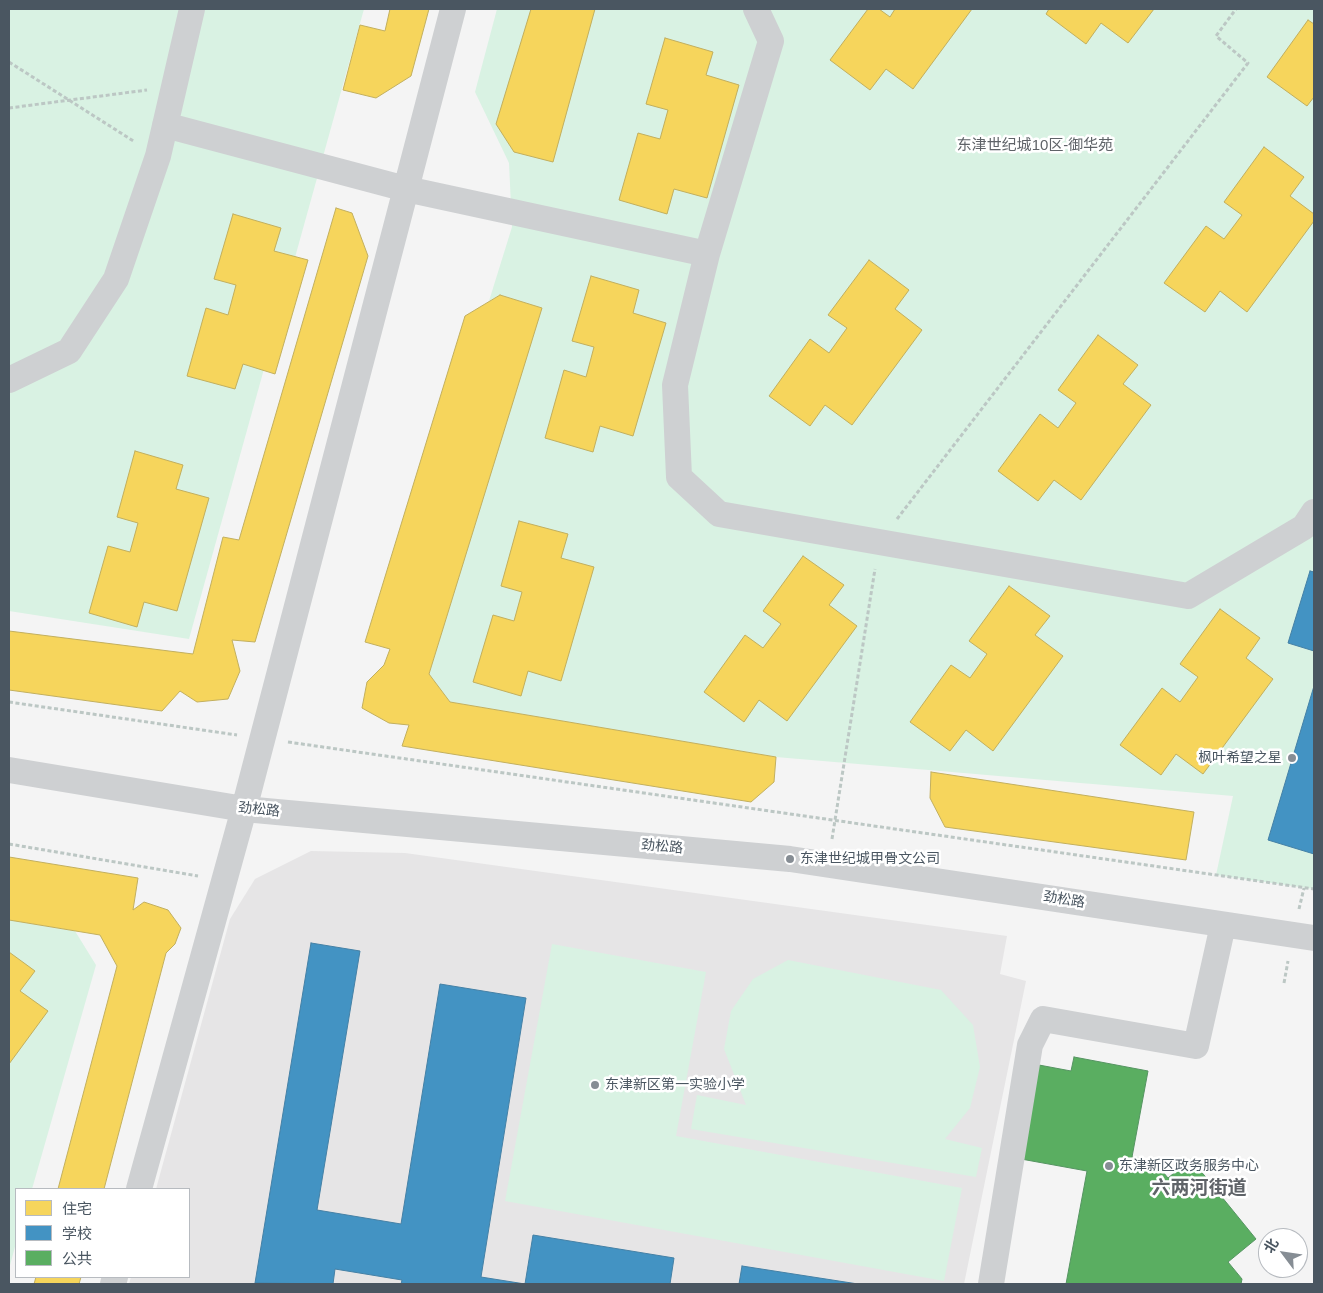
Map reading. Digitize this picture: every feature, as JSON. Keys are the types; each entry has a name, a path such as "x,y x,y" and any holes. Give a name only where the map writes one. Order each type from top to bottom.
{"street":[{"path":"9,380 69,351 116,278 158,156 192,9"},
{"path":"139,1188 244,809 453,9"},
{"path":"756,9 771,41 707,254 675,385 679,478 719,514 1188,596 1304,527 1314,512"},
{"path":"165,125 406,189 707,254"},
{"name":"劲松路","path":"9,770 244,809 790,858 1314,938"},
{"path":"991,1284 1030,1045 1043,1018 1196,1046 1223,925"}],"path":[{"path":"829,864 879,542 1248,63 1216,36 1236,9"},
{"path":"9,62 158,156"},
{"path":"9,108 174,86"},
{"path":"9,702 1314,889"},
{"path":"9,844 224,881"}],"shaded area":[{"name":"东津新区第一实验小学","path":"311,851 405,853 1007,936 1000,974 1026,981 964,1284 129,1284 131,1278 190,1278 190,1188 156,1188 230,919 255,879"}],"green space":[{"path":"9,9 364,9 189,639 9,611"},
{"path":"497,9 1314,9 1314,889 1216,875 1233,796 776,757 450,702 429,674 541,308 500,295 489,301 512,227 509,163 475,92"},
{"path":"9,920 75,931 96,965 32,1188 15,1188 15,1247 9,1269"},
{"path":"552,944 706,972 676,1136 962,1188 944,1281 505,1201"},
{"path":"788,960 941,990 973,1025 980,1067 970,1108 945,1139 982,1148 976,1177 691,1129 697,1095 746,1105 724,1049 731,1011 753,979"}],"building: 住宅":[{"path":"390,9 429,9 411,76 376,98 343,90 360,25 385,31"},
{"path":"531,9 595,9 553,162 514,152 496,124"},
{"path":"868,9 879,9 890,17 895,9 972,9 913,89 886,69 870,90 830,60"},
{"path":"1049,9 1154,9 1128,43 1101,23 1086,44 1046,14"},
{"path":"1308,20 1314,24 1314,97 1307,106 1267,77"},
{"path":"665,38 713,52 706,75 739,85 707,198 674,189 667,214 619,200 638,133 660,139 668,110 646,104"},
{"path":"1264,147 1304,177 1290,196 1314,214 1314,221 1247,312 1220,291 1205,312 1164,283 1206,226 1224,239 1242,215 1224,202"},
{"path":"336,208 352,213 368,256 255,642 232,640 240,671 228,699 197,702 180,691 162,711 9,690 9,631 193,654 223,537 239,540"},
{"path":"233,214 281,228 274,251 308,260 275,374 243,364 235,389 187,376 206,308 228,315 236,285 214,279"},
{"path":"869,260 909,290 895,309 922,330 852,425 825,405 810,426 769,396 810,339 829,353 847,328 828,315"},
{"path":"591,276 639,290 633,313 666,323 633,436 600,426 593,452 545,438 564,370 586,377 594,347 572,341"},
{"path":"500,295 542,308 429,674 450,702 776,757 774,782 751,802 402,746 409,725 389,723 362,708 367,682 384,665 390,649 365,642 465,316"},
{"path":"1098,335 1138,365 1123,384 1151,405 1081,500 1054,480 1038,501 998,471 1040,414 1058,428 1076,403 1058,390"},
{"path":"135,451 183,465 176,489 209,498 177,611 144,602 137,627 89,613 108,546 130,552 138,523 117,517"},
{"path":"519,521 568,534 561,558 594,567 561,681 528,671 521,696 473,682 493,615 514,621 522,592 501,586"},
{"path":"803,556 844,585 829,605 857,626 787,721 759,700 744,722 704,692 745,635 763,648 781,624 763,611"},
{"path":"1009,586 1050,616 1035,635 1063,656 993,751 966,730 950,751 910,722 951,665 970,678 987,654 969,641"},
{"path":"1220,609 1260,638 1246,658 1273,679 1203,774 1176,754 1161,775 1120,745 1162,688 1180,702 1198,677 1180,664"},
{"path":"931,772 1194,812 1186,860 945,827 930,798"},
{"path":"9,857 138,878 133,910 144,902 168,910 181,928 175,944 166,953 104,1188 58,1188 117,966 100,935 9,920"},
{"path":"9,952 35,971 20,991 48,1011 9,1064"},
{"path":"36,1278 81,1278 79,1284 34,1284"}],"building: 学校":[{"path":"1310,571 1314,572 1314,651 1288,643"},
{"path":"1314,686 1314,854 1268,840"},
{"path":"311,943 360,951 317,1210 401,1224 440,984 526,998 481,1277 525,1284 401,1284 402,1280 335,1269 333,1284 255,1283"},
{"path":"533,1235 674,1258 670,1284 525,1284"},
{"path":"742,1266 858,1284 739,1284"}],"building: 公共":[{"name":"东津新区政务服务中心","path":"1074,1057 1148,1071 1132,1157 1154,1161 1168,1178 1191,1159 1256,1239 1228,1262 1242,1279 1241,1284 1066,1284 1087,1171 1021,1159 1039,1065 1071,1071"}],"place":[{"name":"枫叶希望之星","path":"1292,758"},
{"name":"东津世纪城甲骨文公司","path":"790,859"},
{"name":"东津新区第一实验小学","path":"595,1085"},
{"name":"东津新区政务服务中心","path":"1109,1166"}],"district":[{"name":"东津世纪城10区-御华苑","path":"1035,146"},
{"name":"六两河街道","path":"1199,1189"}]}
